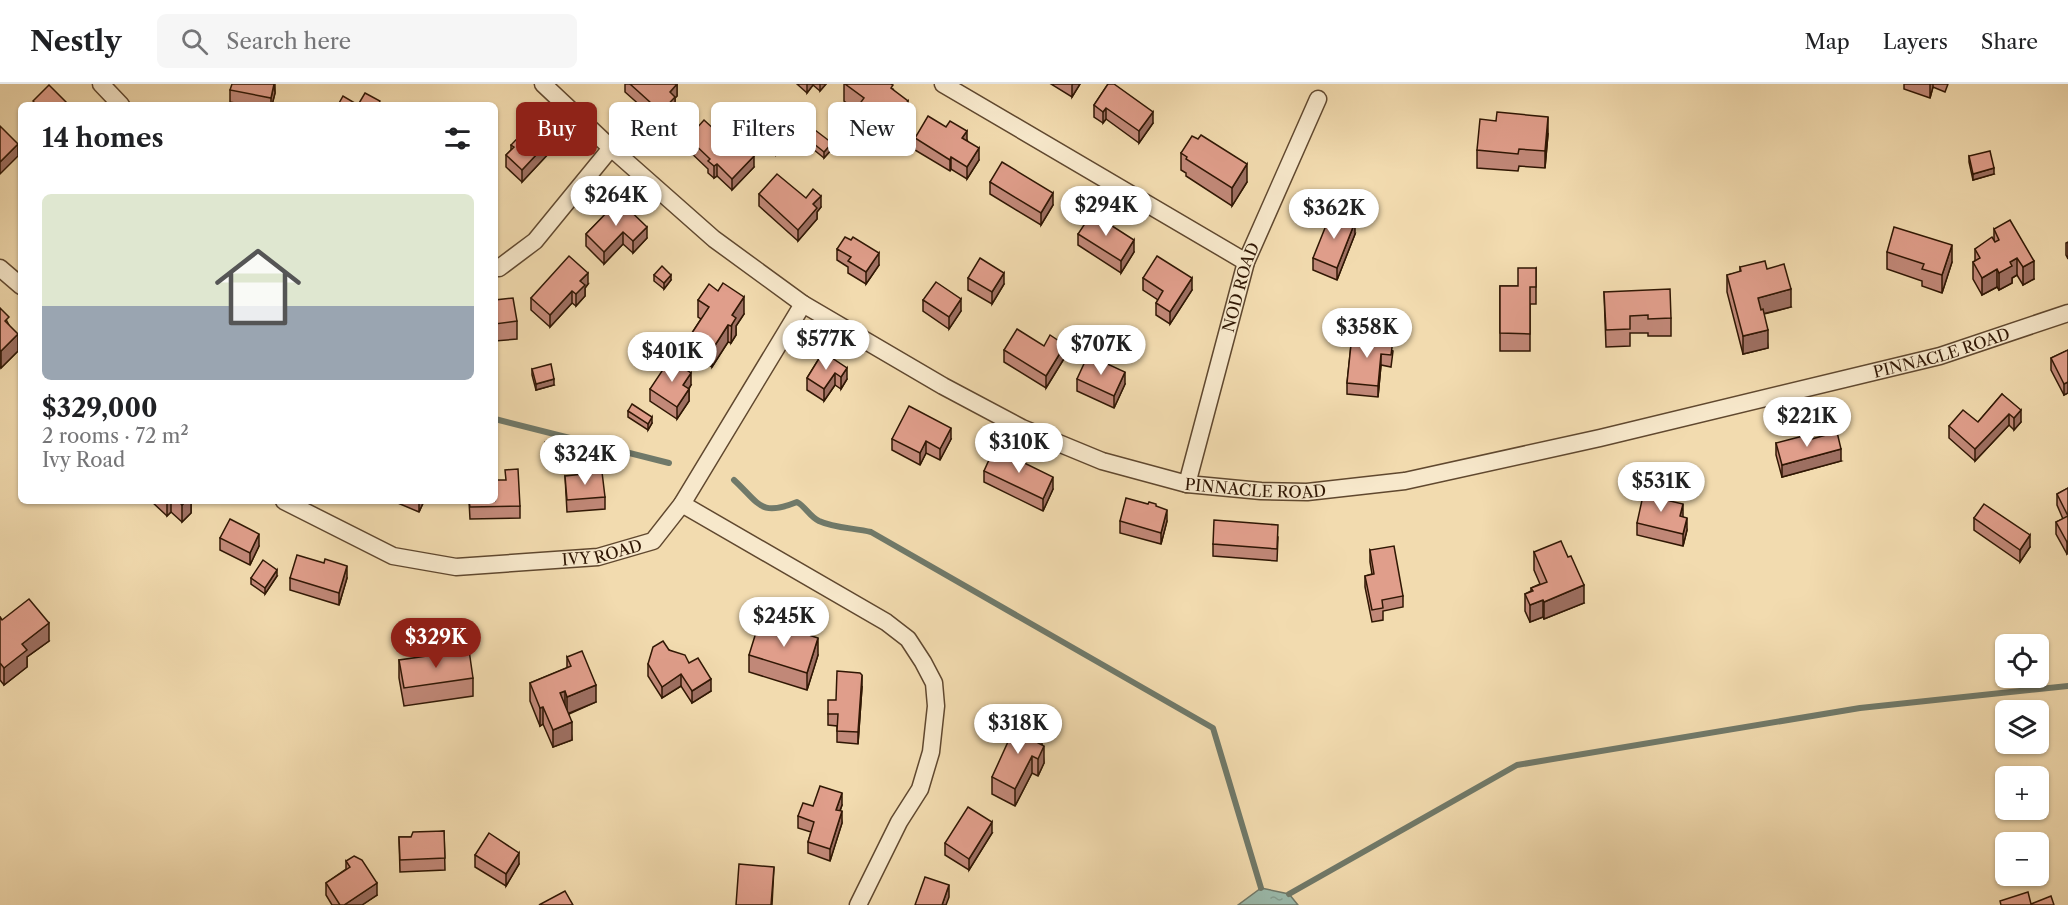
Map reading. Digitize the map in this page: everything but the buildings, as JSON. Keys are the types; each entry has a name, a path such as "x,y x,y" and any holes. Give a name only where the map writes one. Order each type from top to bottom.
{"street":[{"path":"101,84 118,102"},
{"name":"PINNACLE ROAD","path":"543,84 609,147"},
{"path":"942,84 1246,262"},
{"name":"NOD ROAD","path":"1187,484 1246,262 1318,99"},
{"path":"498,268 535,241 609,149"},
{"name":"PINNACLE ROAD","path":"619,156 714,239 803,304 943,386 1022,428 1102,461 1187,484 1261,491 1307,492 1405,481 1600,438 1940,356 2068,313"},
{"path":"0,268 18,283"},
{"name":"IVY ROAD","path":"290,504 393,556 456,567 598,557 652,541 682,504 803,304"},
{"path":"682,504 886,622 908,639 934,683 936,706 931,752 920,789 899,822 858,905"}],"water":[{"path":"1261,888 1289,894 1298,905 1238,905"}],"waterway":[{"path":"498,420 669,463"},
{"path":"734,480 761,506 775,508 797,502 819,521 871,532 1213,728 1261,888"},
{"path":"1289,894 1517,765 1860,708 2068,686"}]}
